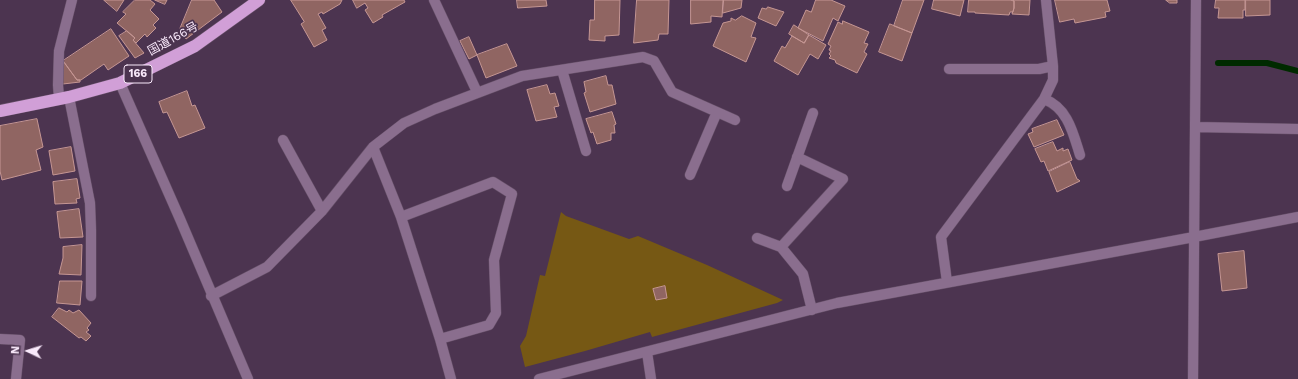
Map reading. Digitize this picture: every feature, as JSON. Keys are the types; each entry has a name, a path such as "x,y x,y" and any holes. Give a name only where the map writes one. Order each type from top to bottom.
{"highway":[{"name":"国道166号","path":"0,110 64,98 120,83 195,46 259,0"}],"street":[{"path":"72,0 59,51 58,85 64,98 90,203 91,296"},
{"path":"434,0 477,92"},
{"path":"947,282 941,237 1044,99 1053,80 1053,66 1046,0"},
{"path":"1193,379 1196,0"},
{"path":"211,296 267,267 322,211 373,147 404,123 435,108 522,76 642,57 654,61 672,92 735,120"},
{"path":"950,69 1039,69 1053,66"},
{"path":"562,70 586,151"},
{"path":"120,83 248,379"},
{"path":"1044,99 1052,102 1070,122 1080,154"},
{"path":"690,174 717,112"},
{"path":"787,186 813,113"},
{"path":"1195,127 1298,128"},
{"path":"283,140 322,211"},
{"path":"373,147 401,217 440,339 451,379"},
{"path":"781,247 843,179 797,157"},
{"path":"401,217 493,182 512,194 494,260 496,313 489,325 440,339"},
{"path":"539,379 837,303 1298,217"},
{"path":"756,238 781,247 803,274 812,310"},
{"path":"0,339 20,340 16,379"},
{"path":"647,352 651,379"}],"shaded area":[{"path":"561,212 566,216 629,239 638,236 707,265 783,300 777,303 652,337 650,332 525,367 520,346 526,336 540,275 545,276"}],"building":[{"path":"104,0 124,0 117,11"},
{"path":"135,0 150,0 155,4 150,10 159,19 153,25 156,28 147,37 145,34 136,43 133,40 135,38 117,23 126,14 123,12"},
{"path":"155,0 167,0 165,4"},
{"path":"192,0 214,0 222,12 186,39 180,29"},
{"path":"291,0 342,0 340,4 323,14 322,12 318,14 326,28 322,30 327,40 314,47 301,24 304,22"},
{"path":"353,0 404,0 405,2 382,15 383,17 373,23 365,10 368,8 365,3 357,8"},
{"path":"517,0 546,0 547,6 518,8"},
{"path":"595,0 620,0 619,35 605,36 605,41 589,40 590,20 594,20"},
{"path":"637,0 669,0 668,34 659,34 658,40 634,43"},
{"path":"691,0 723,0 722,17 711,16 711,22 691,24"},
{"path":"724,0 742,0 741,8 723,13"},
{"path":"816,0 831,0 845,6 838,21 833,18 823,41 798,28 806,10 811,12"},
{"path":"903,0 924,0 912,33 894,26"},
{"path":"934,0 964,0 960,16 932,9"},
{"path":"969,0 1010,0 1014,1 1014,8 1013,12 1010,12 1009,15 968,12"},
{"path":"1013,0 1030,0 1029,15 1012,14 1014,8"},
{"path":"1055,0 1107,0 1110,11 1105,12 1106,17 1075,23 1074,19 1060,22"},
{"path":"1166,0 1177,0 1177,3 1170,3"},
{"path":"1216,0 1245,0 1243,18 1218,18 1219,8 1215,8"},
{"path":"1246,0 1270,0 1270,15 1246,16"},
{"path":"768,7 784,12 776,26 758,18 762,8 766,9"},
{"path":"742,16 756,23 751,37 756,38 746,62 713,46 723,23 731,21 731,18 735,20"},
{"path":"843,21 869,32 864,43 868,44 864,52 867,54 857,73 829,58 831,56 829,54 831,51 829,50 831,46 828,44 838,22 842,24"},
{"path":"890,24 912,33 902,61 879,52"},
{"path":"794,25 809,35 804,43 789,34"},
{"path":"111,29 129,56 108,70 104,64 81,80 77,80 63,61"},
{"path":"127,31 135,38 133,40 144,53 135,58 119,36"},
{"path":"809,35 826,45 818,59 810,54 798,75 774,61 782,46 785,48 792,36 804,43"},
{"path":"469,37 477,55 469,59 460,41"},
{"path":"507,44 517,66 486,78 477,55"},
{"path":"64,62 77,80 80,80 80,82 63,84"},
{"path":"606,76 608,85 612,85 616,104 590,112 584,93 586,92 584,82"},
{"path":"547,85 550,94 555,93 559,106 554,107 557,117 536,121 527,90"},
{"path":"187,91 192,106 195,105 205,128 179,138 167,112 163,113 159,102"},
{"path":"612,112 616,124 614,125 615,133 611,133 611,140 597,144 586,119"},
{"path":"37,119 43,147 36,150 41,170 2,180 0,171 0,126"},
{"path":"1057,120 1064,135 1034,147 1028,134 1033,132 1032,129"},
{"path":"1053,142 1057,151 1063,148 1063,151 1068,149 1072,160 1048,171 1044,161 1041,162 1035,149"},
{"path":"71,147 75,171 53,175 49,151"},
{"path":"1070,162 1077,179 1080,181 1057,192 1049,172"},
{"path":"77,179 80,198 76,199 77,203 55,204 53,182"},
{"path":"79,209 83,237 60,238 57,212"},
{"path":"82,245 81,275 59,274 63,258 63,247"},
{"path":"1244,251 1247,288 1222,291 1218,254"},
{"path":"60,281 82,281 80,305 57,303"},
{"path":"665,286 667,298 656,300 653,289"},
{"path":"59,308 67,312 69,310 73,313 79,310 91,323 87,328 89,330 86,332 91,336 86,341 81,337 79,338 52,317"}],"waterway":[{"path":"1218,63 1267,63 1298,71"}]}
